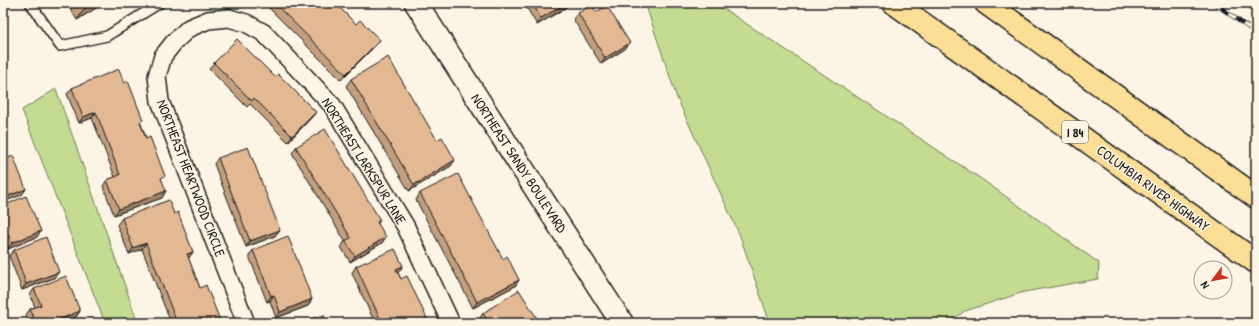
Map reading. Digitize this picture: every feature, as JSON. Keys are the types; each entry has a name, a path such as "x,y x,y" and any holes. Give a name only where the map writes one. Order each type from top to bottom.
{"highway":[{"name":"COLUMBIA RIVER HIGHWAY","path":"894,3 1256,262"},
{"path":"986,3 1256,197"}],"main road":[{"name":"NORTHEAST SANDY BOULEVARD","path":"416,3 622,323"}],"street":[{"name":"NORTHEAST HEARTWOOD CIRCLE","path":"246,23 229,18 208,20 189,28 175,41 163,56 158,76 160,101 246,323"},
{"name":"NORTHEAST LARKSPUR LANE","path":"246,23 264,33 332,105 406,227 451,323"}],"lane":[{"path":"30,3 60,46 107,36 160,3"}],"green space":[{"path":"645,3 715,3 980,178 1099,263 1098,279 1024,292 965,311 947,323 770,323 740,236 677,98"},
{"path":"56,89 138,323 105,323 22,110"}],"building":[{"path":"82,3 94,3 85,8"},
{"path":"274,3 335,3 356,24 360,20 380,40 346,74"},
{"path":"532,3 567,3 541,18"},
{"path":"592,5 596,12 607,6 630,43 605,58 578,13"},
{"path":"237,39 275,77 278,74 316,112 292,136 254,98 252,101 214,63"},
{"path":"388,57 437,140 442,137 455,160 414,185 351,79"},
{"path":"119,69 124,83 128,81 143,120 140,122 146,139 150,137 165,176 161,178 166,191 119,209 107,180 120,175 96,112 83,117 72,88"},
{"path":"325,129 380,220 377,222 386,237 355,256 345,241 351,238 296,147"},
{"path":"3,141 6,149 3,150"},
{"path":"248,147 280,230 250,241 218,158"},
{"path":"13,156 26,189 3,198 3,160"},
{"path":"458,174 503,259 507,256 519,280 477,302 420,193"},
{"path":"26,196 41,231 12,243 3,224 3,206"},
{"path":"169,200 174,214 178,212 193,252 187,254 200,288 206,285 221,323 177,323 146,243 133,248 122,218"},
{"path":"288,236 312,299 280,312 274,295 271,296 253,250"},
{"path":"46,237 59,272 26,284 14,250"},
{"path":"395,249 403,266 396,269 401,279 407,276 429,323 382,323 356,266"},
{"path":"66,276 80,311 51,323 36,323 30,309 41,305 34,289"},
{"path":"519,290 540,323 489,323 483,313"},
{"path":"324,315 326,323 297,323"},
{"path":"82,318 84,323 69,323"}],"railway":[{"path":"1214,3 1256,33"}]}
